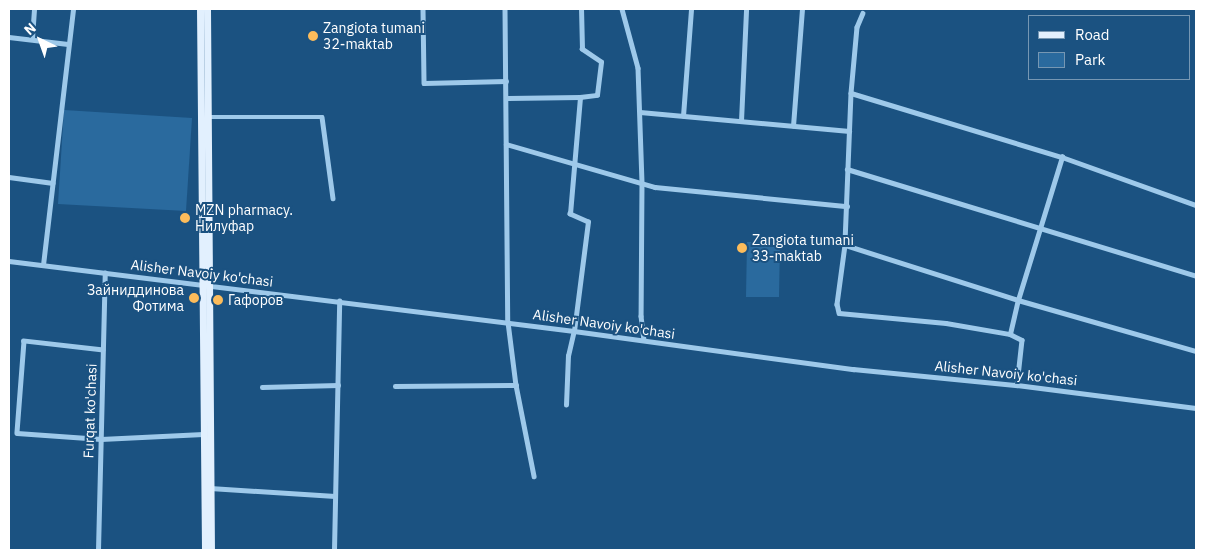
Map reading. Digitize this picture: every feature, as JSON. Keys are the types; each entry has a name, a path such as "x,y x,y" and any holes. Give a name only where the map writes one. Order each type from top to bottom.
{"main road":[{"path":"200,9 211,550"},
{"path":"205,550 203,434 209,116 207,9"}],"street":[{"path":"32,38 34,9"},
{"path":"43,265 73,9"},
{"path":"423,9 424,83 506,81"},
{"path":"505,9 508,322 516,385 534,476"},
{"path":"506,98 597,95 601,62 582,49 582,9"},
{"path":"622,9 638,68 642,183 641,316 644,340"},
{"path":"683,116 692,9"},
{"path":"741,121 746,9"},
{"path":"793,126 802,9"},
{"path":"863,13 857,27 851,93 845,245 837,304 839,312 946,323 1010,334 1022,340 1017,385"},
{"path":"9,37 32,38 68,44"},
{"path":"851,93 1062,157 1196,205"},
{"path":"566,405 568,356 574,330 588,222 570,214 580,96"},
{"path":"640,112 849,131"},
{"path":"209,116 322,118 333,198"},
{"path":"506,144 655,187 847,206"},
{"path":"1010,334 1018,300 1062,157"},
{"path":"847,169 1196,276"},
{"path":"9,177 53,183"},
{"path":"845,245 1018,300 1196,351"},
{"name":"Alisher Navoiy ko'chasi","path":"9,261 574,330 853,369 1017,385 1196,408"},
{"name":"Furqat ko'chasi","path":"98,550 105,273"},
{"path":"334,550 339,301"},
{"path":"103,350 24,341 17,432 101,439 203,434"},
{"path":"262,388 338,385"},
{"path":"395,386 516,385"},
{"path":"209,488 336,496"}],"green space":[{"path":"64,110 192,118 186,211 58,204"},
{"path":"747,242 780,242 779,297 746,297"}],"place":[{"name":"Zangiota tumani 32-maktab","path":"313,36"},
{"name":"MZN pharmacy. Нилуфар","path":"185,218"},
{"name":"Zangiota tumani 33-maktab","path":"742,248"},
{"name":"Зайниддинова Фотима","path":"194,298"},
{"name":"Гафоров","path":"218,300"}]}
